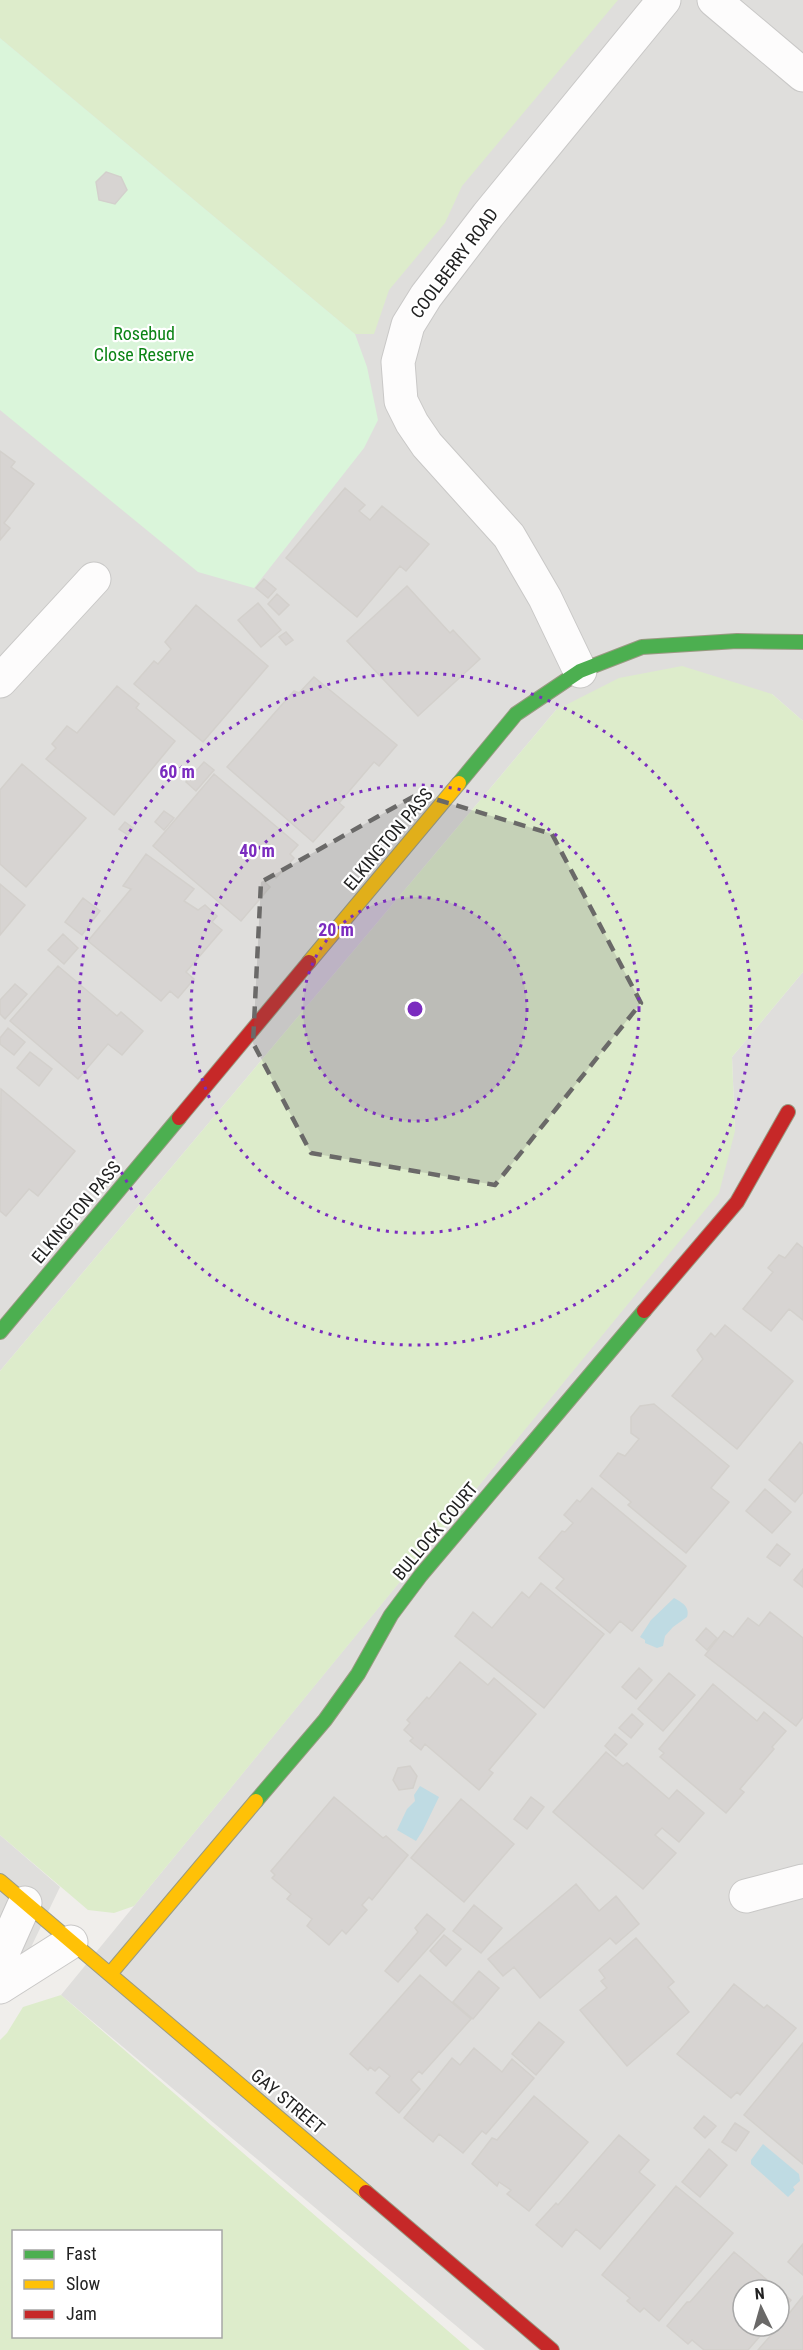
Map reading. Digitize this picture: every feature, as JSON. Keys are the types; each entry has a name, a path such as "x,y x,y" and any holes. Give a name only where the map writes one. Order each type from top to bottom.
{"street":[{"name":"COOLBERRY ROAD","path":"580,671 541,590 509,536 427,445 412,423 400,400 398,362 408,324 426,296 488,215 664,0"},
{"path":"714,0 803,75"},
{"path":"0,681 94,579"},
{"name":"ELKINGTON PASS","path":"5,1317 516,714 580,671 642,647 737,641 803,642"},
{"name":"BULLOCK COURT","path":"110,1974 325,1719 358,1674 391,1615 421,1575 737,1202 788,1112"},
{"name":"GAY STREET","path":"0,1881 552,2350"},
{"path":"746,1896 803,1881"},
{"path":"0,1959 25,1903"},
{"path":"0,1987 71,1942"}],"highlighted area":[{"path":"418,794 552,834 641,1003 495,1185 311,1153 253,1043 261,882"}],"shaded area":[{"path":"0,0 803,0 803,721 772,694 556,710 0,1371"},
{"path":"803,972 803,2350 485,2350 61,1995 647,1280 735,1130 732,1057"},
{"path":"0,1835 60,1887 21,1968 0,1995"}],"green space":[{"path":"0,0 618,0 462,186 445,223 389,290 374,334 355,334 0,38"},
{"name":"Rosebud Close Reserve","path":"0,38 355,334 367,367 378,420 364,448 254,588 198,572 0,410"},
{"path":"682,666 772,694 803,721 803,972 732,1057 735,1131 719,1193 134,1906 114,1913 88,1910 0,1835 0,1371 556,710 619,678"},
{"path":"61,1995 470,2350 0,2350 0,2040 23,2007"}],"water":[{"path":"674,1598 687,1608 687,1617 665,1636 663,1646 657,1648 645,1643 645,1640 640,1637 651,1620"},
{"path":"420,1786 439,1797 416,1841 397,1830 407,1809 415,1801 414,1795"},
{"path":"763,2144 799,2174 800,2181 793,2187 795,2190 788,2197 751,2164 751,2160"}],"building":[{"path":"106,172 121,177 127,190 115,204 99,200 96,182"},
{"path":"0,451 15,462 11,467 34,484 4,523 10,528 0,540"},
{"path":"345,488 365,505 359,511 370,520 382,506 429,544 406,571 400,566 357,617 286,558"},
{"path":"264,579 276,589 268,598 256,588"},
{"path":"407,586 450,633 453,630 480,659 418,716 347,641"},
{"path":"277,594 289,605 279,615 268,604"},
{"path":"258,603 281,630 261,647 238,620"},
{"path":"196,605 268,666 203,742 134,684 154,661 158,664 171,649 165,642"},
{"path":"286,632 293,640 286,645 279,637"},
{"path":"314,677 397,745 379,766 374,762 339,803 344,807 313,842 227,767 294,691 299,693"},
{"path":"117,686 139,704 136,708 175,741 114,815 46,759 56,748 52,744 67,726 77,733"},
{"path":"204,762 214,770 196,791 186,782"},
{"path":"22,764 86,818 26,887 0,864 0,790"},
{"path":"214,774 298,845 290,854 294,858 276,878 271,874 265,882 270,887 241,921 153,846"},
{"path":"164,811 174,818 164,830 155,822"},
{"path":"125,822 133,828 128,835 119,829"},
{"path":"146,854 194,889 184,901 198,910 205,905 217,916 212,922 222,930 186,972 194,979 178,998 170,991 161,1001 88,941 131,889 123,886"},
{"path":"0,884 25,905 0,935"},
{"path":"83,898 100,911 82,935 65,922"},
{"path":"63,934 78,948 64,964 48,950"},
{"path":"58,966 117,1016 121,1012 143,1031 122,1055 108,1044 78,1079 10,1021"},
{"path":"15,984 27,994 5,1019 0,1014 0,1000"},
{"path":"8,1028 25,1042 14,1055 0,1044 0,1038"},
{"path":"30,1052 52,1069 39,1086 17,1068"},
{"path":"1,1089 75,1151 38,1196 29,1189 6,1216 0,1211"},
{"path":"797,1243 803,1248 803,1320 789,1309 771,1331 743,1309 773,1272 768,1268 779,1255 785,1258"},
{"path":"725,1325 793,1381 737,1449 672,1396 703,1359 697,1350 711,1333 715,1337"},
{"path":"654,1404 729,1466 711,1488 729,1502 686,1553 628,1505 631,1502 600,1476 618,1453 625,1456 639,1439 631,1433 631,1417 640,1406"},
{"path":"800,1442 803,1445 803,1492 795,1502 769,1480"},
{"path":"592,1488 686,1566 632,1631 620,1621 610,1633 556,1588 564,1579 539,1558 562,1531 565,1532 573,1523 564,1515"},
{"path":"765,1489 791,1512 772,1533 746,1511"},
{"path":"777,1544 790,1554 780,1566 767,1557"},
{"path":"803,1569 803,1587 794,1580"},
{"path":"541,1583 604,1634 544,1708 455,1636 473,1612 492,1628 522,1592 529,1598"},
{"path":"770,1612 803,1638 803,1717 796,1726 705,1655 724,1631 733,1637 748,1618 759,1626"},
{"path":"706,1628 717,1638 707,1650 696,1640"},
{"path":"460,1662 488,1685 494,1678 536,1714 489,1770 493,1773 479,1790 425,1744 421,1750 410,1741 413,1738 404,1730 410,1723 407,1720 427,1697 429,1699"},
{"path":"639,1668 652,1680 636,1699 622,1687"},
{"path":"669,1673 695,1695 663,1731 638,1709"},
{"path":"713,1684 757,1721 764,1712 786,1731 740,1789 744,1792 726,1813 660,1757 664,1753 659,1749"},
{"path":"632,1714 643,1724 631,1738 619,1728"},
{"path":"615,1734 627,1744 616,1756 605,1746"},
{"path":"606,1752 623,1766 627,1763 669,1799 677,1790 704,1813 679,1842 662,1828 655,1835 676,1853 643,1889 553,1812"},
{"path":"410,1766 417,1776 413,1788 399,1790 393,1780 398,1768"},
{"path":"334,1797 383,1838 386,1836 408,1855 372,1900 369,1897 362,1905 367,1910 346,1934 342,1930 329,1945 307,1926 312,1919 287,1899 291,1894 272,1878 275,1875 271,1871"},
{"path":"531,1797 544,1807 527,1829 514,1819"},
{"path":"461,1799 514,1844 464,1902 411,1858"},
{"path":"576,1884 599,1911 616,1896 639,1924 616,1944 610,1938 540,1998 514,1967 503,1976 488,1959"},
{"path":"474,1905 502,1928 481,1953 453,1931"},
{"path":"427,1914 445,1929 398,1982 385,1971 418,1932 415,1928"},
{"path":"444,1935 461,1949 446,1966 430,1951"},
{"path":"636,1938 674,1982 668,1987 689,2012 627,2066 580,2010 607,1988 601,1981 605,1978 599,1970"},
{"path":"479,1971 499,1988 473,2019 453,2002"},
{"path":"420,1975 471,2019 422,2074 419,2071 411,2080 420,2089 399,2113 376,2093 390,2076 379,2067 375,2071 370,2067 368,2070 350,2054"},
{"path":"734,1984 764,2008 767,2005 796,2028 740,2095 737,2092 731,2098 677,2054"},
{"path":"539,2022 564,2042 536,2075 512,2054"},
{"path":"803,2043 803,2164 744,2115"},
{"path":"474,2048 502,2072 512,2059 534,2078 486,2134 482,2131 463,2153 439,2134 433,2142 404,2118 452,2058 460,2065"},
{"path":"534,2096 588,2142 529,2211 507,2194 511,2190 499,2182 497,2186 472,2164 492,2138 497,2140"},
{"path":"704,2116 716,2126 705,2138 694,2128"},
{"path":"735,2123 749,2132 736,2151 722,2142"},
{"path":"619,2135 649,2160 639,2172 655,2185 600,2249 576,2229 562,2247 536,2225 556,2203 558,2205"},
{"path":"709,2149 727,2165 700,2197 682,2182"},
{"path":"676,2186 733,2233 659,2321 644,2308 640,2312 627,2301 630,2298 602,2275"},
{"path":"803,2244 803,2275 788,2262"},
{"path":"734,2252 765,2278 731,2278 731,2338 758,2338 748,2350 704,2350 692,2340 688,2344 667,2326 687,2302 690,2302"},
{"path":"803,2296 803,2350 758,2350 768,2338 791,2338 791,2311"}],"traffic: fast":[{"path":"459,783 516,714 580,671 642,647 737,641 803,642"},
{"path":"0,1332 179,1118"},
{"path":"256,1801 325,1720 358,1674 391,1615 421,1575 644,1311"}],"traffic: slow":[{"path":"309,962 459,783"},
{"path":"110,1974 256,1801"},
{"path":"0,1881 366,2192"}],"traffic: jam":[{"path":"179,1118 309,962"},
{"path":"644,1311 737,1202 788,1112"},
{"path":"366,2192 552,2350"}]}
